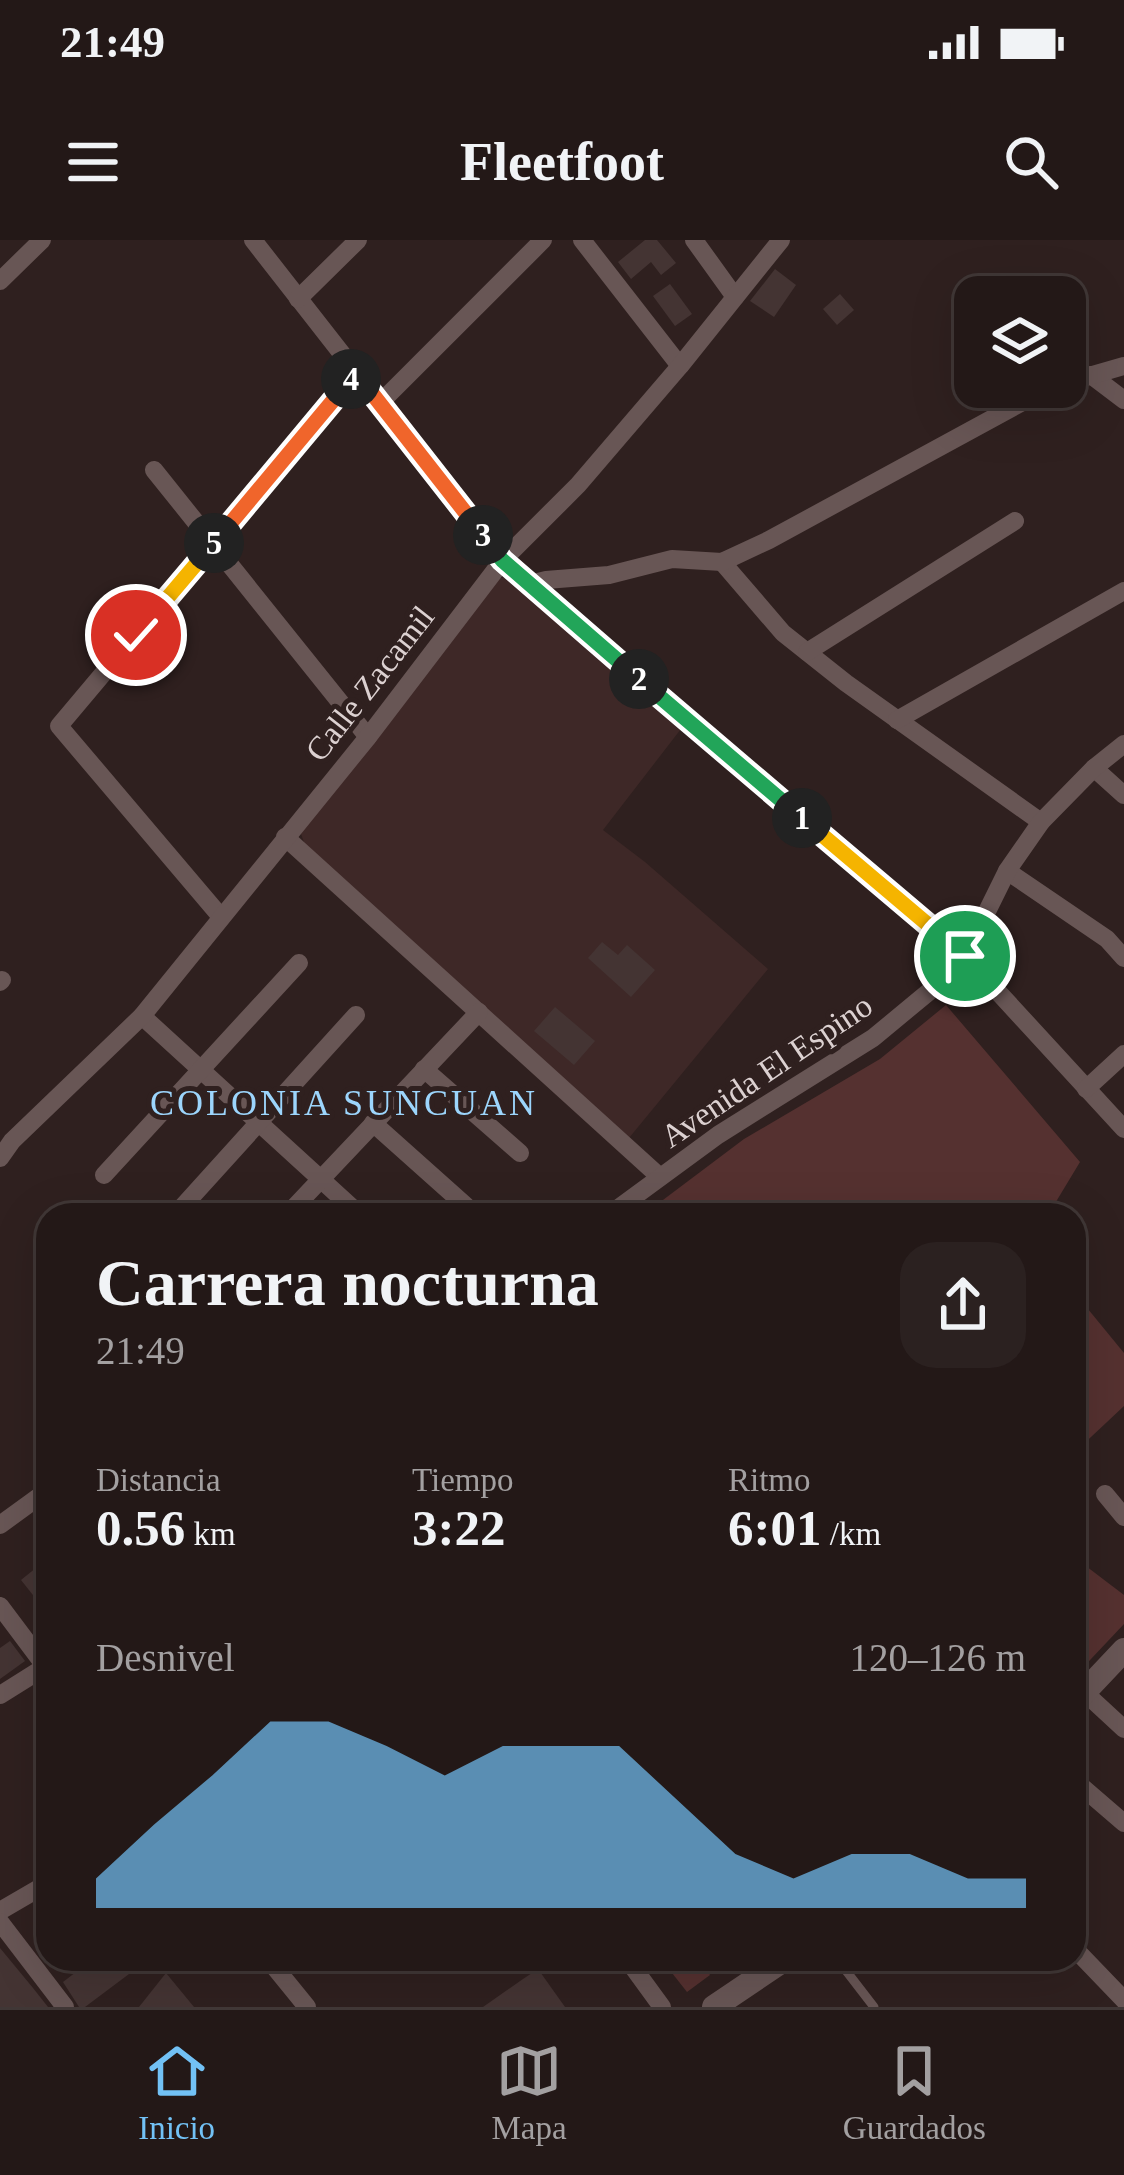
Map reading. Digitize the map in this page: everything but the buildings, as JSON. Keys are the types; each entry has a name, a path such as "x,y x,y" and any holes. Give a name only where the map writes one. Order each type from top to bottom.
{"street":[{"path":"0,281 42,240"},
{"path":"253,240 502,560 965,956 1124,1130"},
{"path":"298,299 358,240"},
{"path":"381,402 543,240"},
{"path":"582,240 680,366"},
{"path":"694,240 735,297"},
{"name":"Calle Zacamil","path":"0,1158 142,1016 368,737 502,560 578,485 781,240"},
{"path":"1086,377 1124,366"},
{"path":"221,917 58,726 356,373"},
{"path":"1091,375 1124,400"},
{"path":"530,584 609,575 672,559 722,562 1011,408"},
{"path":"154,470 368,737"},
{"path":"807,652 1015,520"},
{"path":"722,562 783,633 1041,822"},
{"path":"897,720 1124,591"},
{"name":"Avenida El Espino","path":"625,1203 718,1135 873,1038 931,990 965,956 1007,871 1041,822 1124,744"},
{"path":"1094,768 1124,795"},
{"path":"284,837 660,1177"},
{"path":"1007,871 1107,939 1124,958"},
{"path":"104,1175 299,963"},
{"path":"298,1203 479,1012"},
{"path":"186,1203 356,1015"},
{"path":"142,1016 347,1203"},
{"path":"1086,1089 1124,1054"},
{"path":"424,1069 520,1153"},
{"path":"373,1123 463,1203"},
{"path":"1105,1494 1124,1517"},
{"path":"0,1526 36,1499"},
{"path":"0,1606 36,1653"},
{"path":"1086,1691 1124,1650"},
{"path":"0,1695 36,1674"},
{"path":"1086,1703 1124,1729"},
{"path":"1086,1790 1124,1823"},
{"path":"0,1911 36,1889"},
{"path":"0,1922 36,1969"},
{"path":"1086,1960 1124,2000"},
{"path":"37,1971 65,2007"},
{"path":"278,1971 307,2007"},
{"path":"636,1971 662,2007"},
{"path":"713,2007 751,1971"}],"lane":[{"path":"846,1971 874,2007"}],"shaded area":[{"path":"514,577 684,725 603,830 768,969 629,1138 305,845 300,831 500,578"},
{"path":"946,1005 1080,1162 1055,1203 659,1203 744,1139 880,1059"},
{"path":"1086,1307 1124,1353 1124,1406 1086,1442"},
{"path":"1086,1566 1124,1595 1124,1624 1086,1664"},
{"path":"670,1971 708,1971 710,1975 687,1992"}],"district":[{"name":"COLONIA SUNCUAN","path":"344,1102"}],"route":[{"path":"136,635 356,373 502,560 965,956"}]}
